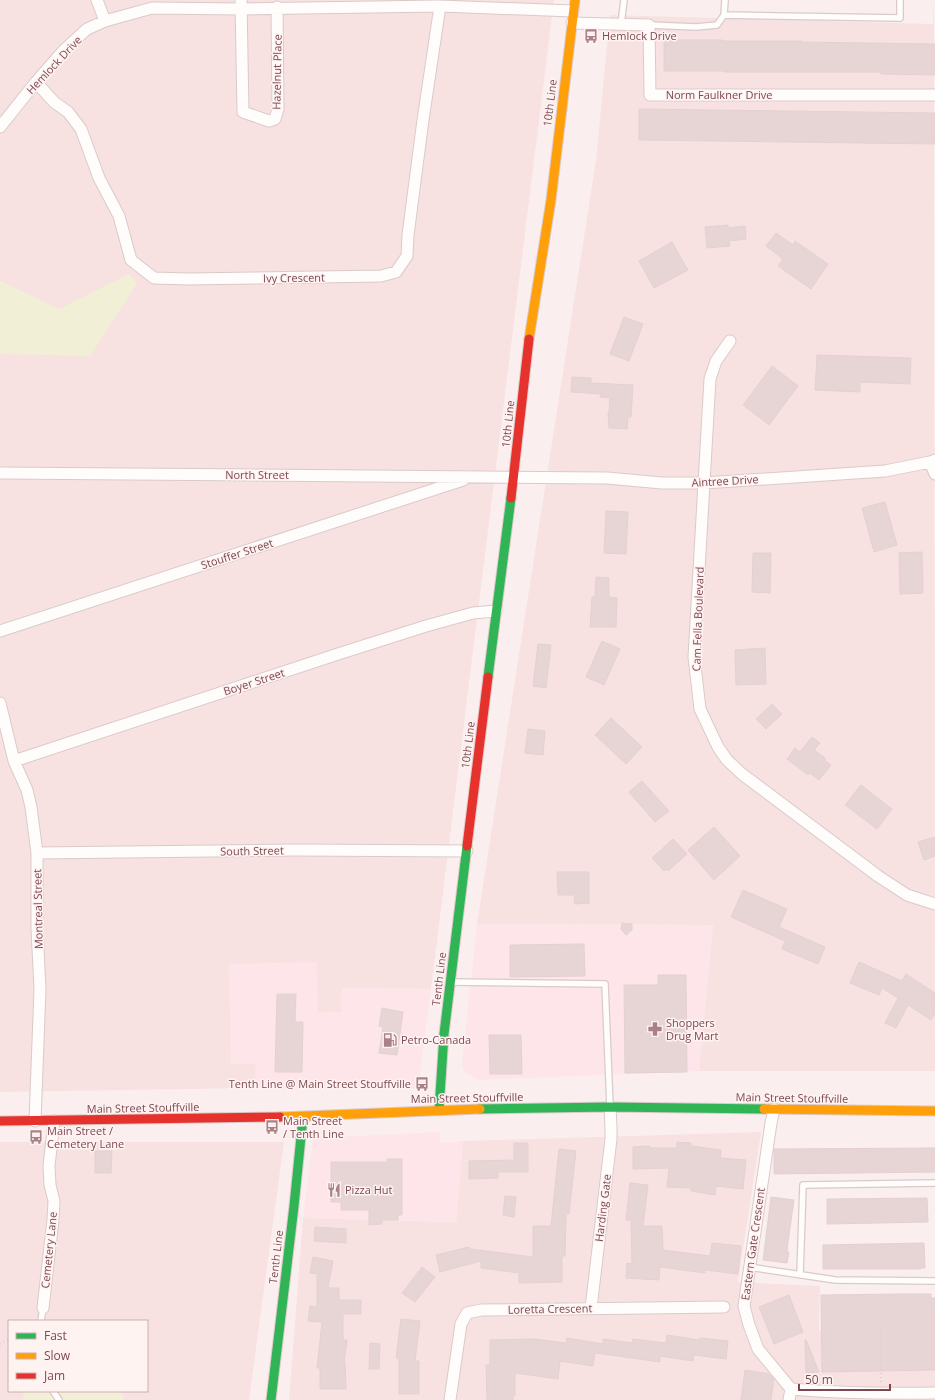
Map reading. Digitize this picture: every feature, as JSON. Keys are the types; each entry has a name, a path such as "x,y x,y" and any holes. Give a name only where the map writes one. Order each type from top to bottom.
{"main road":[{"name":"10th Line","path":"467,851 514,477 530,333 551,200 575,0"},
{"name":"Tenth Line","path":"439,1110 444,1034 467,851"},
{"name":"Main Street Stouffville","path":"0,1121 303,1116 439,1110 610,1107 935,1112"},
{"name":"Tenth Line","path":"271,1400 303,1116"}],"street":[{"path":"97,0 105,21"},
{"name":"Hemlock Drive","path":"0,127 63,51 87,29 105,21 152,8 241,4 277,7 440,6 573,12"},
{"name":"Hazelnut Place","path":"241,4 243,112 269,121 275,119 278,109 277,7"},
{"name":"Ivy Crescent","path":"36,82 54,102 68,112 81,130 99,178 119,216 131,260 154,278 188,279 382,276 396,272 407,256 408,235 423,120 440,6"},
{"path":"572,23 648,24"},
{"name":"Norm Faulkner Drive","path":"648,24 650,95 935,95"},
{"name":"Cam Fella Boulevard","path":"730,341 716,361 710,378 694,657 700,709 718,747 727,760 742,774 878,876 908,895 935,904"},
{"path":"932,461 935,474"},
{"name":"Aintree Drive","path":"514,477 607,478 662,483 704,483 885,471 932,461"},
{"name":"North Street","path":"0,473 514,477"},
{"name":"Stouffer Street","path":"0,631 474,477"},
{"name":"Boyer Street","path":"14,761 426,626 473,613 496,611"},
{"name":"Montreal Street","path":"0,703 15,759 14,761 27,790 31,807 37,853 37,921 40,989 35,1121"},
{"name":"South Street","path":"37,853 295,850 467,851"},
{"name":"Harding Gate","path":"591,1308 611,1139 612,1127 610,1107"},
{"name":"Eastern Gate Crescent","path":"774,1109 770,1123 744,1306 758,1349 790,1394 824,1392 881,1394 935,1392"},
{"name":"Cemetery Lane","path":"43,1308 53,1220 54,1201 50,1185 49,1166 54,1121"},
{"name":"Loretta Crescent","path":"450,1400 461,1324 467,1312 481,1310 724,1307"}],"lane":[{"path":"621,24 624,0"},
{"path":"648,24 696,27 717,25 724,15 725,0"},
{"path":"724,15 900,18 900,0"},
{"path":"450,982 605,984 610,1107"},
{"path":"800,1275 803,1185 935,1183"},
{"path":"749,1267 835,1280 935,1281"},
{"path":"41,1320 43,1308"}],"path":[{"path":"881,1326 881,1394"}],"shaded area":[{"path":"0,0 554,0 431,989 342,988 341,1012 318,1013 231,1064 256,1064 255,1088 0,1092"},
{"path":"934,0 935,1071 699,1071 713,925 477,924 596,160 610,15 933,24"},
{"path":"129,274 137,283 90,356 0,354 0,281 59,309"},
{"path":"477,924 713,925 699,1071 478,1080 464,1072 462,1064"},
{"path":"317,962 318,1013 341,1012 342,988 431,989 418,1088 255,1088 256,1064 231,1064 229,964"},
{"path":"440,1132 440,1143 463,1141 456,1222 303,1218 313,1138"},
{"path":"761,1132 738,1282 820,1286 819,1331 935,1329 935,1400 289,1400 303,1218 456,1222 463,1141"},
{"path":"0,1142 284,1142 249,1400 0,1400"},
{"path":"24,1392 121,1392 123,1397 123,1400 23,1400"}],"building":[{"path":"664,40 935,44 935,75 881,74 881,72 664,71"},
{"path":"639,109 935,113 935,144 639,140"},
{"path":"728,225 728,228 745,226 746,239 729,241 730,246 707,248 705,227"},
{"path":"776,233 793,245 795,241 828,264 811,289 778,266 783,259 766,246"},
{"path":"672,242 688,270 654,288 639,261"},
{"path":"624,317 643,324 629,361 610,354"},
{"path":"817,355 911,358 910,384 860,382 860,392 815,390"},
{"path":"772,366 798,386 769,425 743,405"},
{"path":"572,377 591,378 591,383 633,385 631,417 628,417 627,429 609,428 608,413 610,398 600,397 601,394 571,392"},
{"path":"885,502 897,545 874,552 862,508"},
{"path":"606,511 628,512 626,554 604,553"},
{"path":"922,552 923,593 900,594 899,553"},
{"path":"753,553 771,553 770,593 752,592"},
{"path":"596,577 609,578 609,597 617,598 616,627 590,627 592,597 595,597"},
{"path":"602,641 620,649 604,685 586,677"},
{"path":"538,644 551,645 546,688 533,686"},
{"path":"765,648 766,684 736,685 735,650"},
{"path":"772,704 782,714 766,729 756,719"},
{"path":"611,718 642,747 626,764 595,735"},
{"path":"528,729 545,731 543,755 525,753"},
{"path":"812,737 820,743 814,750 825,758 825,761 831,765 819,780 810,773 808,775 787,759 795,748 800,752"},
{"path":"642,781 669,811 655,822 629,792"},
{"path":"861,785 892,809 877,829 845,805"},
{"path":"714,827 740,856 714,880 688,850"},
{"path":"935,837 935,856 924,860 918,842"},
{"path":"673,839 687,854 668,871 666,869 664,871 652,858"},
{"path":"557,872 589,872 589,903 575,904 574,895 558,895"},
{"path":"743,890 787,909 779,927 825,947 818,964 782,949 785,941 731,917"},
{"path":"622,923 632,924 632,930 626,935 621,929"},
{"path":"584,944 585,976 510,977 510,945"},
{"path":"859,962 902,981 906,974 935,993 935,1013 931,1020 908,1005 896,1028 885,1023 898,998 882,988 879,995 850,983"},
{"name":"Shoppers Drug Mart","path":"658,975 686,975 687,1072 625,1073 624,985 658,985"},
{"path":"277,994 296,994 295,1022 303,1022 302,1072 275,1072"},
{"name":"Petro-Canada","path":"382,1008 403,1012 397,1055 379,1053 383,1027 379,1026"},
{"path":"489,1035 521,1035 522,1074 490,1074"},
{"path":"677,1142 691,1143 691,1146 721,1150 720,1158 746,1160 743,1189 716,1186 715,1195 691,1191 691,1188 667,1187 669,1168 633,1169 633,1147 650,1146 650,1148 677,1148"},
{"path":"514,1143 528,1143 528,1172 498,1172 498,1178 469,1179 469,1161 514,1160"},
{"path":"935,1148 935,1172 774,1174 774,1149"},
{"path":"559,1149 576,1151 569,1214 566,1214 565,1256 562,1256 562,1282 519,1283 519,1273 481,1268 481,1261 440,1272 436,1255 469,1247 470,1249 533,1257 533,1226 551,1226"},
{"path":"95,1151 112,1151 111,1173 95,1173"},
{"path":"387,1159 402,1159 402,1215 398,1215 398,1220 382,1220 382,1224 369,1225 369,1210 341,1210 341,1202 331,1202 331,1162 387,1162"},
{"path":"630,1183 648,1185 643,1226 662,1226 663,1250 710,1256 712,1243 741,1246 738,1274 705,1270 705,1273 660,1267 659,1280 626,1278 627,1263 632,1264 631,1220 626,1220"},
{"path":"505,1196 516,1197 514,1217 503,1215"},
{"path":"771,1197 794,1200 788,1242 787,1252 789,1252 787,1263 763,1260"},
{"path":"927,1198 928,1222 827,1224 827,1199"},
{"path":"315,1227 346,1229 346,1243 314,1241"},
{"path":"924,1243 925,1268 823,1269 823,1245"},
{"path":"313,1257 333,1261 328,1288 339,1288 339,1300 361,1300 361,1314 343,1314 343,1340 347,1340 344,1363 346,1389 320,1389 320,1368 317,1368 322,1322 308,1321 310,1306 317,1307 317,1274 310,1273"},
{"path":"422,1267 435,1277 415,1302 402,1293"},
{"path":"931,1294 931,1298 935,1298 935,1370 822,1372 821,1295"},
{"path":"789,1295 803,1332 774,1344 759,1307"},
{"path":"401,1319 420,1321 415,1361 419,1361 419,1394 399,1394 399,1358 396,1358"},
{"path":"667,1335 699,1340 700,1338 728,1341 726,1359 694,1355 693,1361 660,1356 660,1362 595,1353 593,1366 560,1361 558,1379 515,1373 515,1395 513,1395 513,1400 487,1400 486,1365 490,1365 490,1340 534,1339 566,1343 567,1338 603,1344 603,1339 632,1343 633,1339 666,1343"},
{"path":"806,1340 819,1372 806,1373"},
{"path":"370,1343 380,1344 379,1369 369,1369"},
{"path":"745,1370 769,1374 774,1379 771,1400 741,1400"}],"traffic: fast":[{"path":"488,677 511,498"},
{"path":"439,1110 444,1034 467,846"},
{"path":"480,1109 610,1107 764,1109"},
{"path":"271,1400 303,1117"}],"traffic: slow":[{"path":"529,339 551,200 575,0"},
{"path":"280,1117 480,1109"},
{"path":"764,1109 935,1111"}],"traffic: jam":[{"path":"511,498 529,339"},
{"path":"467,846 488,677"},
{"path":"0,1121 280,1117"}],"place":[{"name":"Hemlock Drive","path":"591,36"},
{"name":"Shoppers Drug Mart","path":"655,1029"},
{"name":"Petro-Canada","path":"390,1040"},
{"name":"Tenth Line @ Main Street Stouffville","path":"422,1084"},
{"name":"Main Street / Tenth Line","path":"272,1127"},
{"name":"Main Street / Cemetery Lane","path":"36,1137"},
{"name":"Pizza Hut","path":"334,1190"}]}
